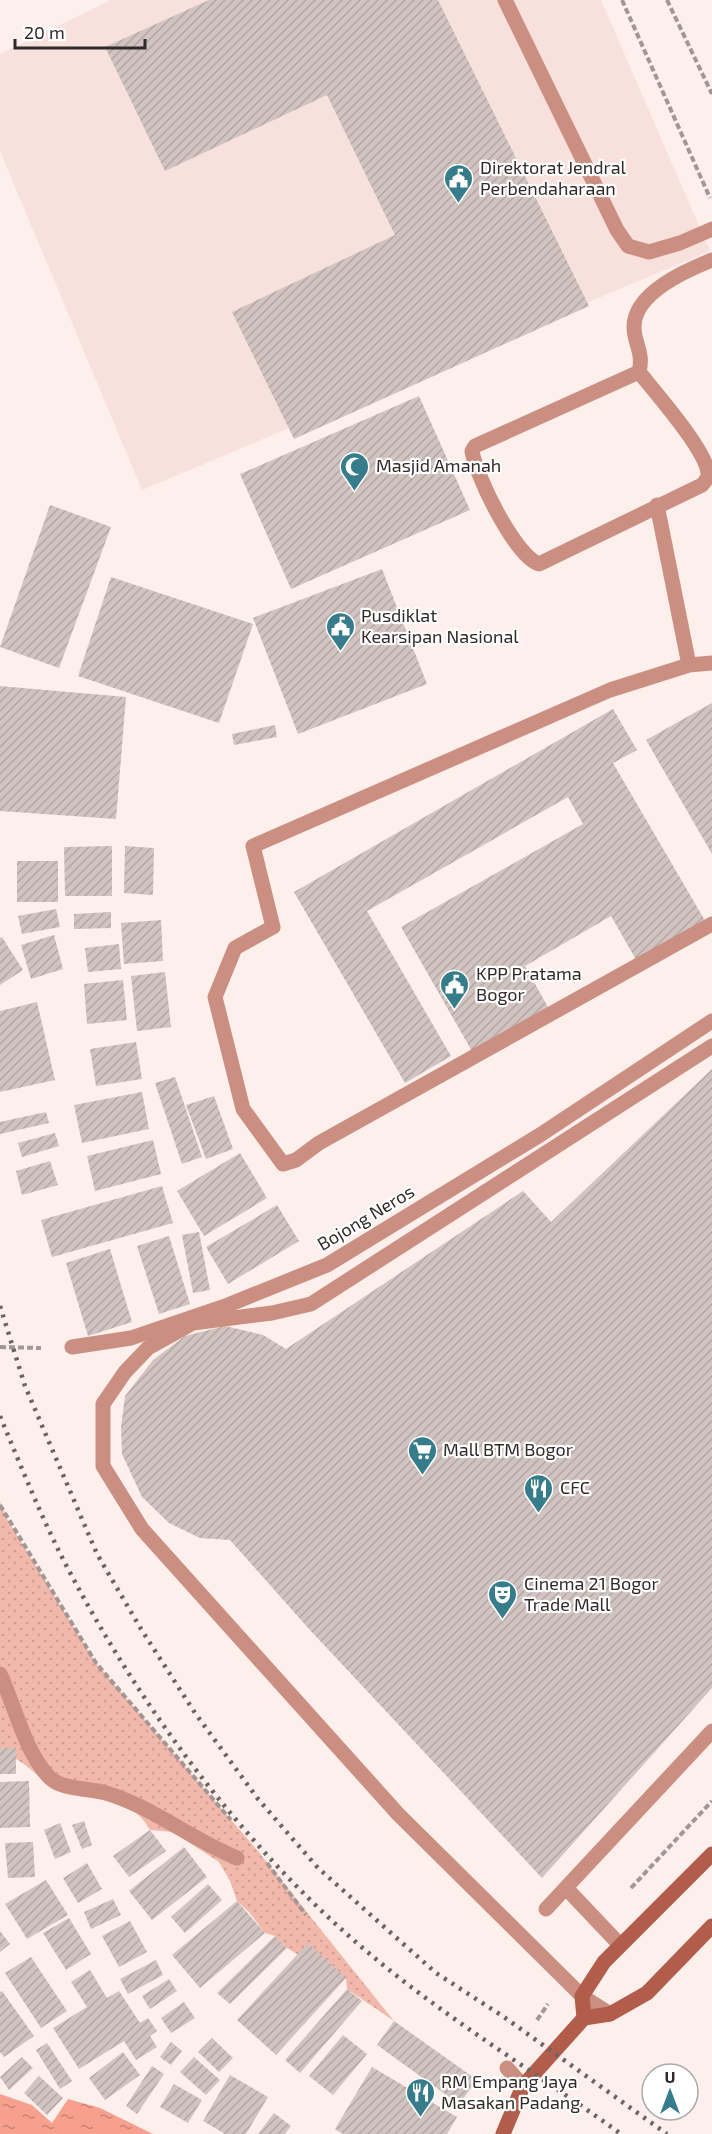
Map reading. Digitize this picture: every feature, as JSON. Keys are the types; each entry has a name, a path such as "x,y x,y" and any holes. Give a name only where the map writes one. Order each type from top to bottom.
{"main road":[{"path":"584,2018 582,1996 604,1962 712,1854"},
{"path":"503,2134 523,2086 584,2018 610,2014 647,1993 712,1926"}],"street":[{"path":"505,0 617,230 628,246 649,252 680,243 712,229"},
{"path":"639,372 642,359 633,324 647,296 691,269 712,260"},
{"path":"639,372 698,450 708,470 708,477 702,485 538,564 530,561 520,552 498,514 473,457 475,446 639,372"},
{"path":"657,505 689,665"},
{"path":"712,663 689,665 610,690 254,846 273,927 235,948 215,997 243,1109 283,1164 296,1160 319,1143 712,924"},
{"name":"Bojong Neros","path":"72,1347 131,1338 228,1305 327,1265 540,1136 712,1021"},
{"path":"610,2014 582,1996 398,1814 142,1529 103,1466 103,1404 125,1372 148,1348 193,1323 272,1313 311,1304 712,1046"},
{"path":"0,1674 16,1708 29,1748 50,1779 71,1787 105,1793 132,1803 205,1846 237,1858"},
{"path":"546,1909 712,1731"},
{"path":"566,1888 620,1945"},
{"path":"507,2068 523,2086"}],"path":[{"path":"622,0 712,202"},
{"path":"667,0 712,94"},
{"path":"0,1347 72,1347"},
{"path":"0,1505 96,1663 234,1823"},
{"path":"264,1859 306,1914"}],"shaded area":[{"path":"111,0 601,0 710,251 142,490 0,151 0,54"},
{"path":"0,1502 8,1521 96,1663 257,1850 394,2021 347,1989 346,1978 338,1979 287,1948 275,1936 265,1933 237,1901 230,1881 219,1862 173,1832 150,1830 141,1817 118,1803 52,1789 23,1763 0,1751"}],"water":[{"path":"0,2094 32,2105 52,2123 68,2099 100,2108 153,2134 0,2134"}],"building":[{"name":"Direktorat Jendral Perbendaharaan","path":"209,0 438,0 589,306 294,439 232,312 395,235 327,95 165,171 105,47"},
{"name":"Masjid Amanah","path":"419,396 470,510 291,589 240,474"},
{"path":"50,505 111,527 59,668 0,647"},
{"name":"Pusdiklat Kearsipan Nasional","path":"382,569 427,684 298,734 253,618"},
{"path":"111,577 253,624 219,723 78,676"},
{"path":"0,686 126,697 116,819 0,811"},
{"path":"712,703 712,854 646,740"},
{"path":"613,709 637,750 613,763 707,924 638,963 611,916 525,966 549,1009 473,1053 401,927 583,824 568,797 367,911 451,1056 405,1083 294,892"},
{"path":"275,725 277,737 234,745 232,734"},
{"path":"112,846 112,896 65,896 64,847"},
{"path":"125,846 154,848 153,895 124,893"},
{"path":"17,861 58,861 58,902 17,902"},
{"path":"56,909 60,927 22,934 18,916"},
{"path":"111,912 111,928 74,929 74,914"},
{"path":"161,920 163,961 124,964 121,923"},
{"path":"54,935 63,969 31,979 21,945"},
{"path":"2,937 23,970 0,985 0,938"},
{"path":"119,944 121,969 88,972 85,948"},
{"path":"165,972 171,1027 137,1031 131,976"},
{"path":"123,980 127,1020 87,1024 84,984"},
{"path":"37,1002 55,1080 0,1092 0,1011"},
{"path":"136,1042 142,1079 96,1086 90,1049"},
{"name":"Mall BTM Bogor","path":"712,1069 712,1688 542,1878 309,1629 230,1540 200,1538 169,1523 142,1497 122,1454 121,1427 125,1396 153,1360 185,1336 225,1326 263,1335 286,1349 523,1191 551,1222"},
{"path":"175,1077 202,1157 182,1164 155,1083"},
{"path":"142,1092 149,1129 82,1143 74,1105"},
{"path":"214,1096 233,1149 206,1159 186,1105"},
{"path":"46,1112 49,1123 0,1134 0,1122"},
{"path":"55,1133 59,1146 22,1157 18,1143"},
{"path":"153,1140 161,1174 95,1191 87,1156"},
{"path":"240,1153 267,1198 204,1236 177,1191"},
{"path":"50,1161 58,1185 22,1195 16,1171"},
{"path":"162,1186 173,1223 52,1257 41,1220"},
{"path":"277,1205 299,1241 228,1284 206,1247"},
{"path":"199,1232 210,1290 193,1293 182,1235"},
{"path":"169,1236 190,1304 159,1314 137,1246"},
{"path":"110,1249 132,1322 88,1336 66,1263"},
{"path":"0,1748 16,1748 16,1774 0,1774"},
{"path":"29,1781 30,1827 0,1828 0,1782"},
{"path":"84,1821 92,1845 82,1849 72,1825"},
{"path":"60,1823 71,1852 55,1859 44,1830"},
{"path":"150,1830 166,1851 129,1877 113,1856"},
{"path":"33,1842 35,1877 8,1878 5,1843"},
{"path":"184,1847 207,1877 152,1920 129,1891"},
{"path":"87,1863 102,1889 78,1903 63,1878"},
{"path":"46,1880 68,1915 27,1939 5,1904"},
{"path":"208,1884 222,1900 185,1933 171,1917"},
{"path":"113,1899 121,1915 91,1929 84,1912"},
{"path":"237,1901 265,1933 200,1988 172,1955"},
{"path":"69,1918 91,1954 66,1970 43,1933"},
{"path":"130,1921 147,1952 119,1967 102,1936"},
{"path":"0,1931 10,1944 0,1952"},
{"path":"275,1936 287,1948 230,2004 217,1993"},
{"path":"308,1943 346,1978 276,2055 237,2020"},
{"path":"31,1957 67,2011 41,2028 5,1973"},
{"path":"156,1960 163,1975 128,1994 120,1979"},
{"path":"90,1970 107,1998 119,1991 140,2023 148,2018 157,2031 150,2036 157,2047 136,2060 124,2041 79,2069 53,2028 87,2007 71,1982"},
{"path":"169,1979 177,1991 150,2009 142,1996"},
{"path":"347,1989 362,2001 300,2073 285,2060"},
{"path":"2,1991 34,2036 4,2057 0,2052 0,1992"},
{"path":"184,2002 195,2018 171,2033 161,2018"},
{"path":"394,2021 477,2080 459,2104 377,2045"},
{"path":"343,2035 367,2054 333,2095 309,2076"},
{"path":"212,2038 233,2058 219,2072 198,2052"},
{"path":"171,2042 182,2051 171,2065 160,2057"},
{"path":"47,2043 72,2081 60,2089 36,2050"},
{"path":"123,2052 140,2075 105,2100 89,2078"},
{"path":"22,2057 33,2068 9,2090 0,2077"},
{"path":"194,2057 220,2080 206,2095 180,2072"},
{"path":"152,2066 164,2074 137,2114 126,2106"},
{"path":"372,2067 457,2117 447,2134 343,2134 335,2129"},
{"path":"230,2075 268,2097 246,2134 225,2134 203,2121"},
{"path":"39,2076 63,2098 47,2115 24,2093"},
{"path":"174,2084 202,2100 188,2123 160,2107"},
{"path":"274,2113 291,2126 285,2134 258,2134"}],"railway":[{"path":"0,1306 25,1386 97,1554 141,1629 195,1713 258,1799 318,1868 436,1973 504,2017 667,2134"},
{"path":"0,1416 53,1540 101,1628 162,1724 196,1770 269,1858 349,1936 414,1989 621,2134"}],"place":[{"name":"Direktorat Jendral Perbendaharaan","path":"459,204"},
{"name":"Masjid Amanah","path":"355,492"},
{"name":"Pusdiklat Kearsipan Nasional","path":"340,652"},
{"name":"KPP Pratama Bogor","path":"455,1010"},
{"name":"Mall BTM Bogor","path":"422,1476"},
{"name":"CFC","path":"539,1514"},
{"name":"Cinema 21 Bogor Trade Mall","path":"503,1620"},
{"name":"RM Empang Jaya Masakan Padang","path":"420,2118"}]}
